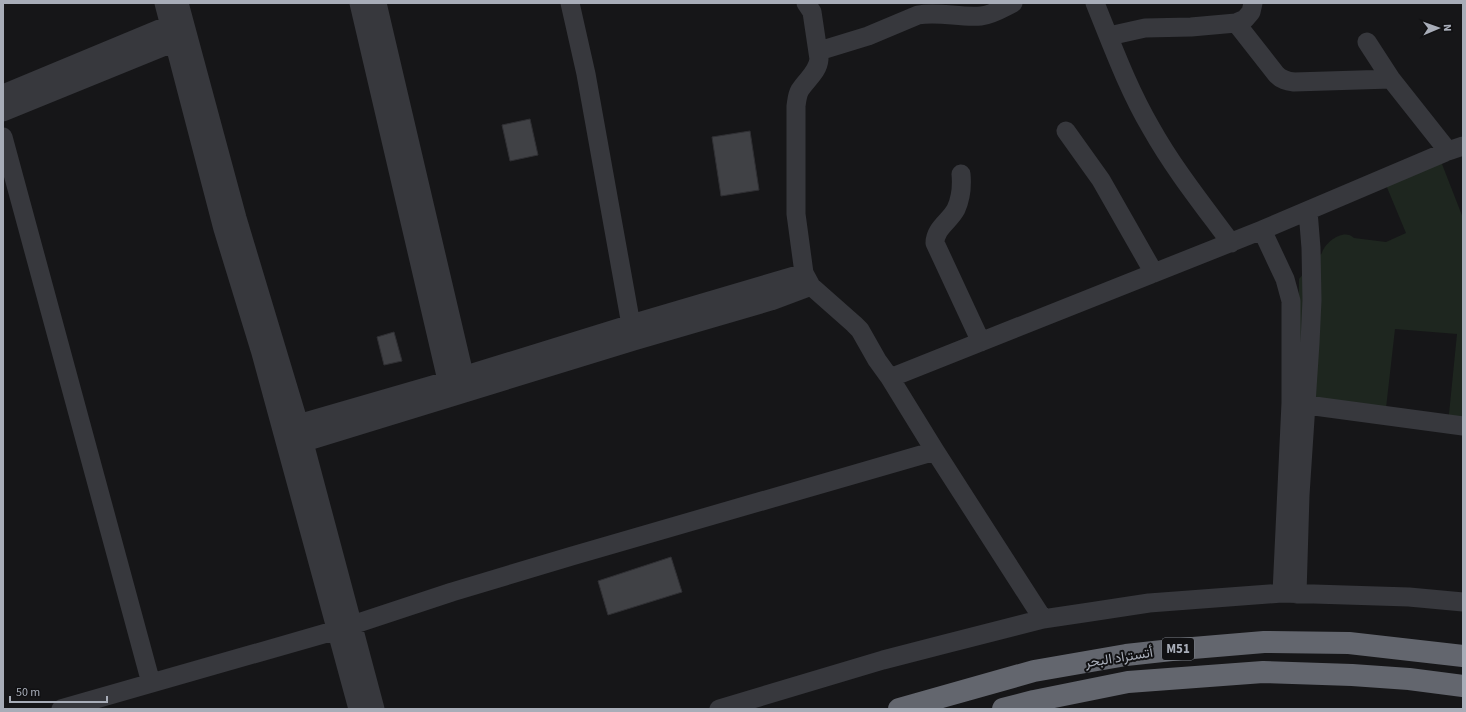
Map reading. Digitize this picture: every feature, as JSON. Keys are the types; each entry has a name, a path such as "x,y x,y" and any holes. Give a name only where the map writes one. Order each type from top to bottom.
{"highway":[{"name":"أتستراد البحر","path":"899,709 1034,671 1126,655 1188,648 1264,642 1349,643 1463,656"},
{"name":"أتستراد البحر","path":"1003,709 1034,701 1128,682 1263,672 1387,678 1463,686"}],"street":[{"path":"164,3 179,25 299,424 296,445 345,627 375,709"},
{"path":"359,3 458,386"},
{"path":"377,3 458,386"},
{"path":"570,3 586,74 633,332"},
{"path":"806,3 812,12 819,66 800,89 796,106 796,214 808,280 860,330 877,360 1044,619"},
{"path":"818,51 868,36 926,13 981,16 1013,3"},
{"path":"1095,3 1129,84 1150,128 1173,165 1231,243"},
{"path":"1109,36 1145,28 1210,26 1236,23 1245,19 1251,12 1253,3"},
{"path":"1236,23 1276,74 1285,81 1294,82 1390,78"},
{"path":"3,94 179,25"},
{"path":"3,112 179,25"},
{"path":"179,25 223,229 251,317 281,428 296,445"},
{"path":"890,378 1231,243 1455,148 1390,78 1366,42"},
{"path":"1066,131 1101,180 1154,273"},
{"path":"3,137 151,683"},
{"path":"961,174 959,201 953,213 936,234 935,243 982,342"},
{"path":"1298,403 1310,343 1312,300 1311,248 1308,211"},
{"path":"1262,230 1285,279 1291,301 1298,403 1289,593"},
{"path":"296,445 458,386 808,280"},
{"path":"281,428 458,386"},
{"path":"1298,403 1463,426"},
{"path":"61,709 345,627 452,592 572,556 935,451"},
{"path":"719,709 883,660 1044,619 1150,603 1289,593 1402,596 1463,602"},
{"path":"345,627 358,709"}],"shaded area":[{"path":"1440,159 1463,218 1463,428 1448,424 1457,334 1395,329 1385,417 1297,408 1299,279 1322,253 1327,245 1340,235 1350,235 1354,238 1386,242 1406,233 1386,185"}],"building":[{"path":"530,119 538,155 510,161 502,125"},
{"path":"750,131 759,190 721,196 712,137"},
{"path":"394,332 402,361 384,365 377,337"},
{"path":"671,557 682,592 608,615 598,581"}]}
